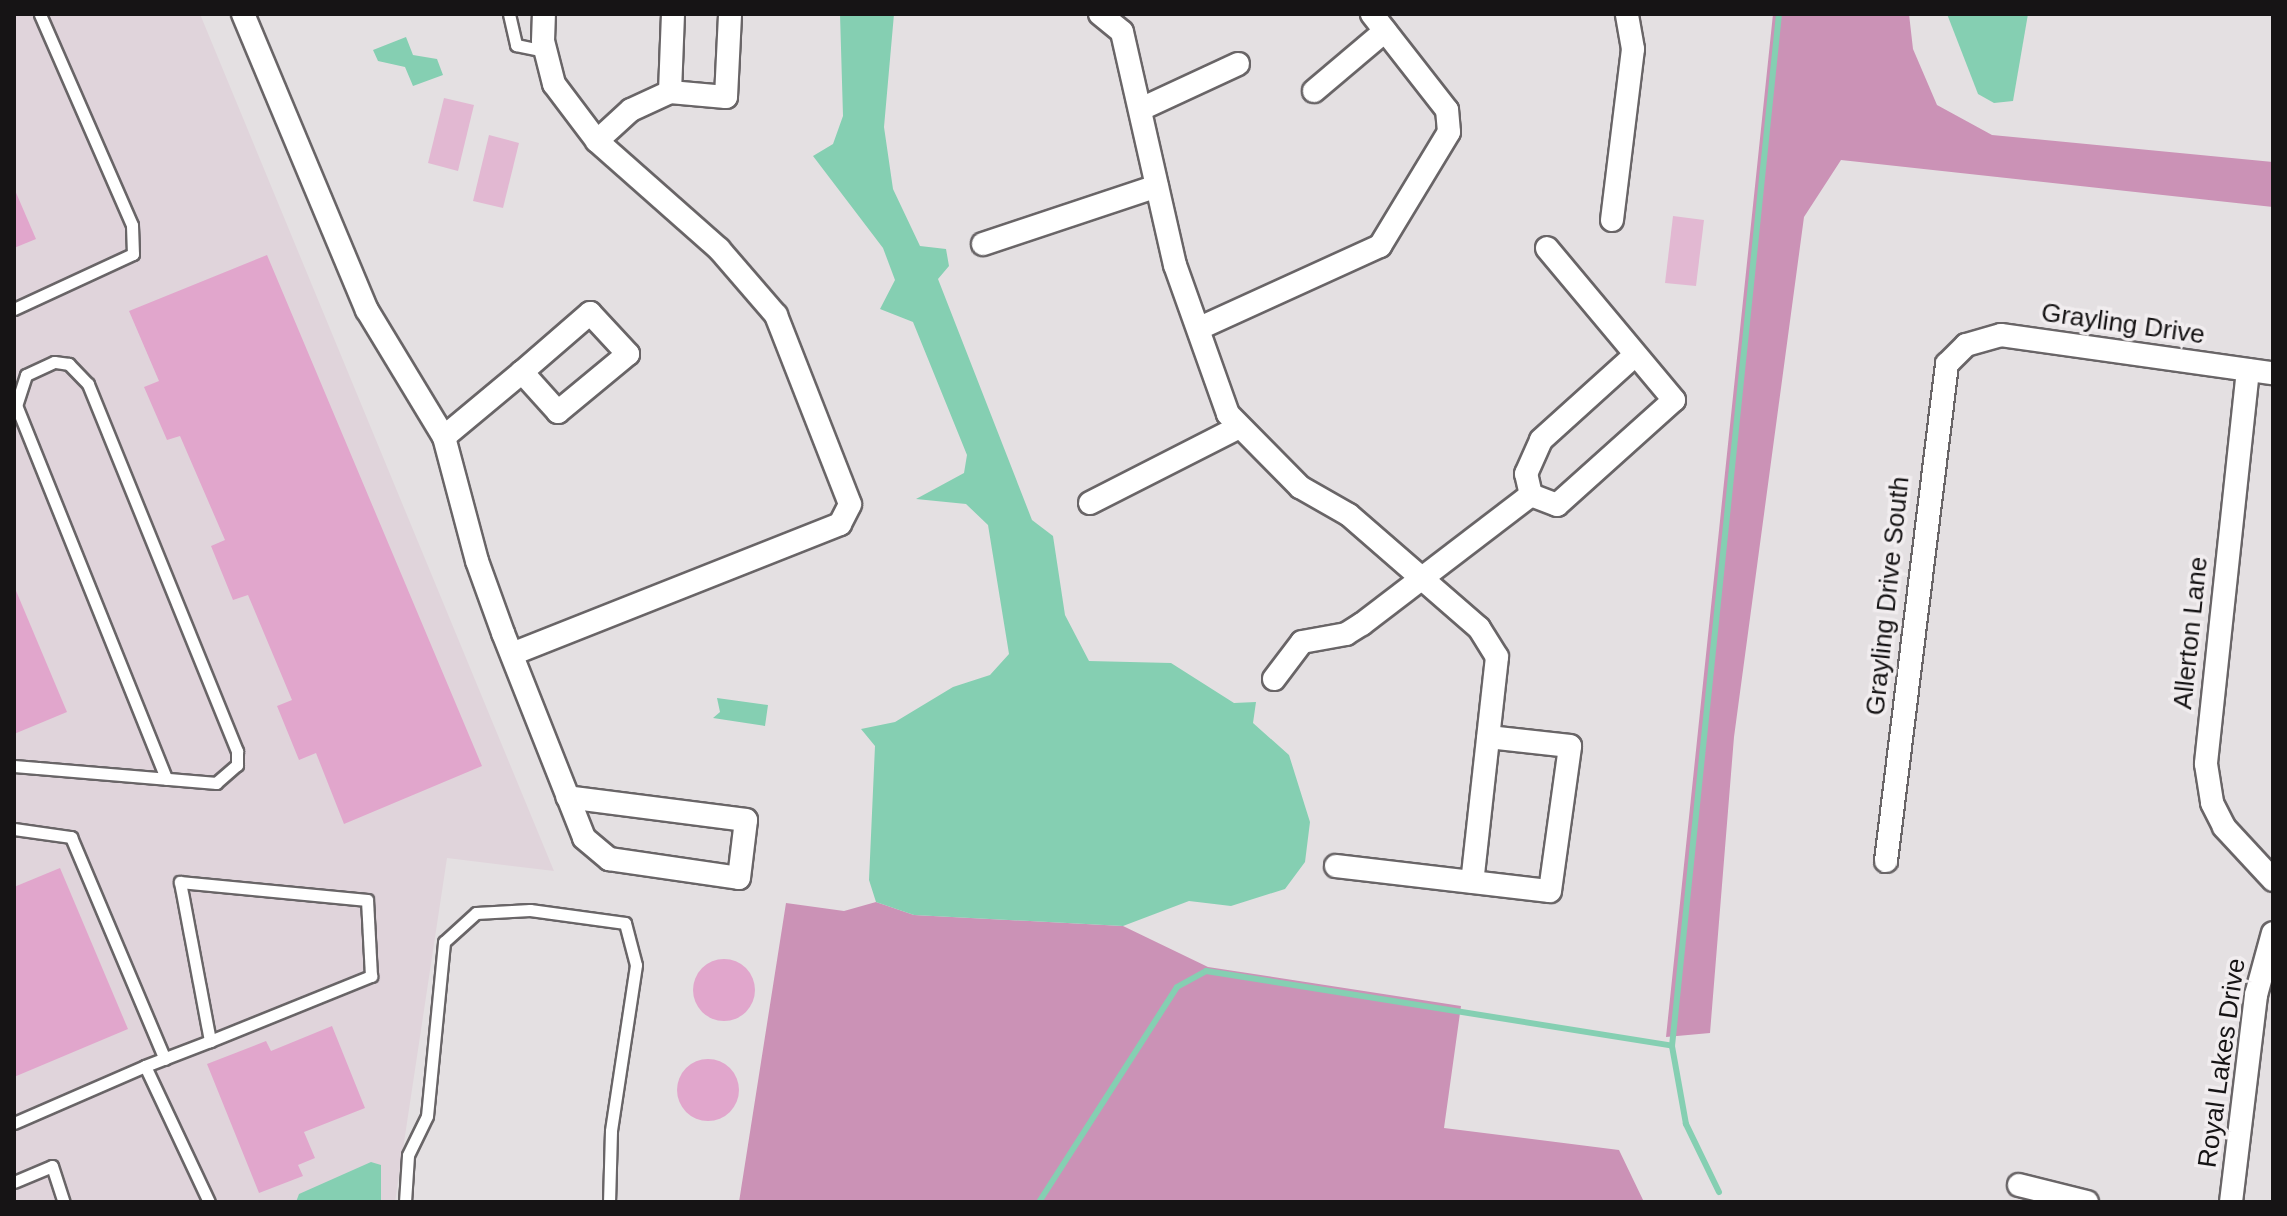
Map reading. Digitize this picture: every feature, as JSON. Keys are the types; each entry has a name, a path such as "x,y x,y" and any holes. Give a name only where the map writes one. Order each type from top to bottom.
{"street":[{"path":"243,14 367,310 444,437 477,561 567,797 584,838 609,859 739,878 746,820 567,797"},
{"path":"512,654 840,524 850,504 790,340 759,291 597,141 554,84 545,51 544,14"},
{"path":"670,92 673,14"},
{"path":"597,141 631,110 670,92 726,97 730,14"},
{"path":"1100,14 1122,32 1175,265 1202,327 1237,428 1300,487 1349,515 1419,575 1487,636 1497,657 1472,882"},
{"path":"1612,220 1633,49 1627,14"},
{"path":"1202,327 1380,246 1395,230 1450,121 1379,22 1314,91"},
{"path":"1141,109 1238,64"},
{"path":"983,244 1157,186"},
{"path":"1531,495 1557,505 1674,400 1547,248"},
{"path":"444,437 590,313 628,354 558,412 522,372"},
{"name":"Grayling Drive","path":"1966,345 2001,335 2273,373"},
{"name":"Grayling Drive South","path":"1886,861 1930,472 1947,364 1966,345"},
{"path":"1531,495 1526,474 1541,440 1635,355"},
{"name":"Allerton Lane","path":"2248,370 2207,774 2224,827 2273,880"},
{"path":"1090,503 1237,428"},
{"path":"1274,679 1302,642 1346,634 1419,575 1531,495"},
{"path":"1336,866 1550,891 1570,746 1488,737"},
{"name":"Royal Lakes Drive","path":"2231,1202 2256,995 2273,933"},
{"path":"2019,1185 2087,1202"}],"lane":[{"path":"14,309 133,254 132,225 40,14"},
{"path":"509,14 516,45 545,51"},
{"path":"14,766 166,779 216,783 231,777 237,751 88,384 69,364 54,362 26,375 16,405 166,779"},
{"path":"14,829 71,837 165,1059"},
{"path":"14,1123 145,1066 165,1059 210,1041 371,976 367,900 180,882 210,1041"},
{"path":"405,1202 408,1155 427,1116 444,942 476,913 530,910 625,923 636,965 611,1131 609,1202"},
{"path":"145,1066 209,1202"},
{"path":"14,1182 52,1166 64,1202"}],"shaded area":[{"path":"14,14 200,14 554,871 447,858 395,1202 14,1202"},
{"path":"840,14 894,14 884,127 893,189 920,246 946,249 949,266 938,279 1032,520 1053,536 1065,615 1089,661 1171,663 1234,703 1256,702 1253,723 1289,755 1310,822 1305,862 1285,889 1231,906 1189,901 1123,926 914,915 876,902 869,880 875,746 861,729 895,722 953,687 990,675 1009,654 988,525 966,504 916,499 964,473 967,455 913,322 880,309 895,280 883,248 813,156 833,144 843,116"},
{"path":"1773,14 1909,14 1913,49 1937,105 1992,135 2273,162 2273,207 1841,160 1804,217 1734,737 1710,1033 1666,1037"},
{"path":"1947,14 2028,14 2013,101 1994,103 1978,94"},
{"path":"406,37 413,55 437,59 443,75 413,86 405,67 378,61 373,50"},
{"path":"444,98 474,105 458,171 428,163"},
{"path":"489,135 519,143 503,208 473,201"},
{"path":"1673,216 1704,220 1696,286 1665,283"},
{"path":"717,698 768,705 765,726 713,718 720,712"},
{"path":"876,902 914,915 1123,926 1208,967 1461,1006 1444,1128 1619,1150 1644,1202 739,1202 786,903 844,911"},
{"path":"371,1162 381,1165 381,1202 296,1202 299,1194"}],"building":[{"path":"14,188 36,239 14,248"},
{"path":"267,255 482,766 344,824 316,753 299,760 277,706 292,700 248,595 233,600 211,546 225,540 180,436 167,440 144,387 159,381 129,311"},
{"path":"14,586 67,712 14,734"},
{"path":"60,868 128,1029 14,1077 14,887"},
{"path":"724,959 746,968 755,990 746,1012 724,1021 702,1012 693,990 702,968"},
{"path":"332,1026 365,1108 304,1132 315,1158 298,1165 303,1176 259,1193 207,1064 266,1041 271,1051"},
{"path":"708,1059 720,1061 730,1068 737,1078 737,1102 730,1112 720,1119 708,1121 696,1119 686,1112 679,1102 677,1090 679,1078 686,1068 696,1061"}],"waterway":[{"path":"1719,1192 1686,1124 1672,1046 1779,14"},
{"path":"1039,1202 1177,987 1206,971 1672,1046"}]}
